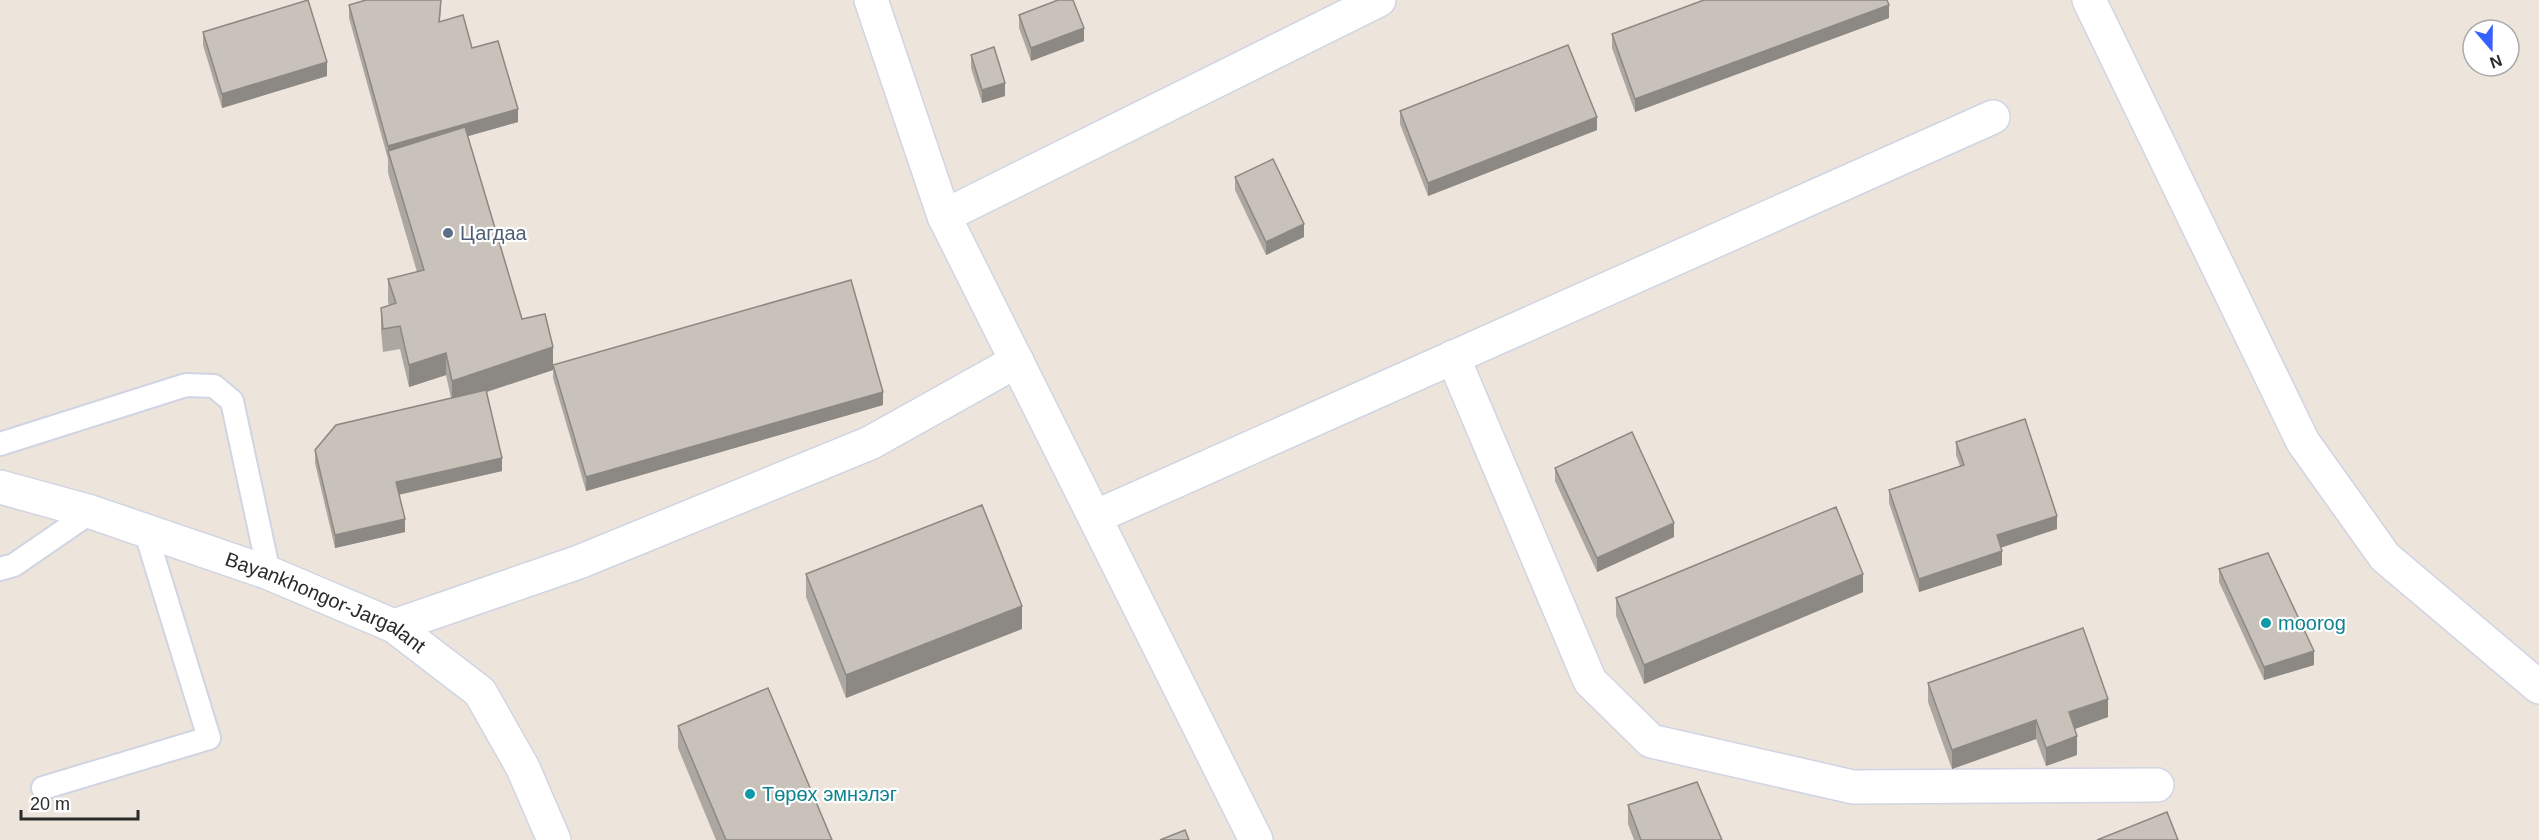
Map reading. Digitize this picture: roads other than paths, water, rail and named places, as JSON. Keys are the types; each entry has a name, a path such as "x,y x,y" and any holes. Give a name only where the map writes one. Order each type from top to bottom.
{"street":[{"path":"871,0 944,216 1256,840"},
{"path":"944,216 1379,0"},
{"path":"2090,0 2304,442 2385,557 2539,687"},
{"path":"1095,518 1993,117"},
{"path":"1453,357 1590,681 1651,741 1853,787 2157,785"},
{"path":"394,626 579,562 870,443 1017,361"},
{"name":"Bayankhongor-Jargalant","path":"0,487 91,512 269,573 394,626 480,692 523,768 554,840"}],"lane":[{"path":"0,444 186,385 214,386 232,401 269,573"},
{"path":"0,569 14,565 91,512"},
{"path":"43,788 209,738 144,530"}],"place":[{"name":"Цагдаа","path":"448,233"},
{"name":"moorog","path":"2266,623"},
{"name":"Төрөх эмнэлэг","path":"750,794"}]}
